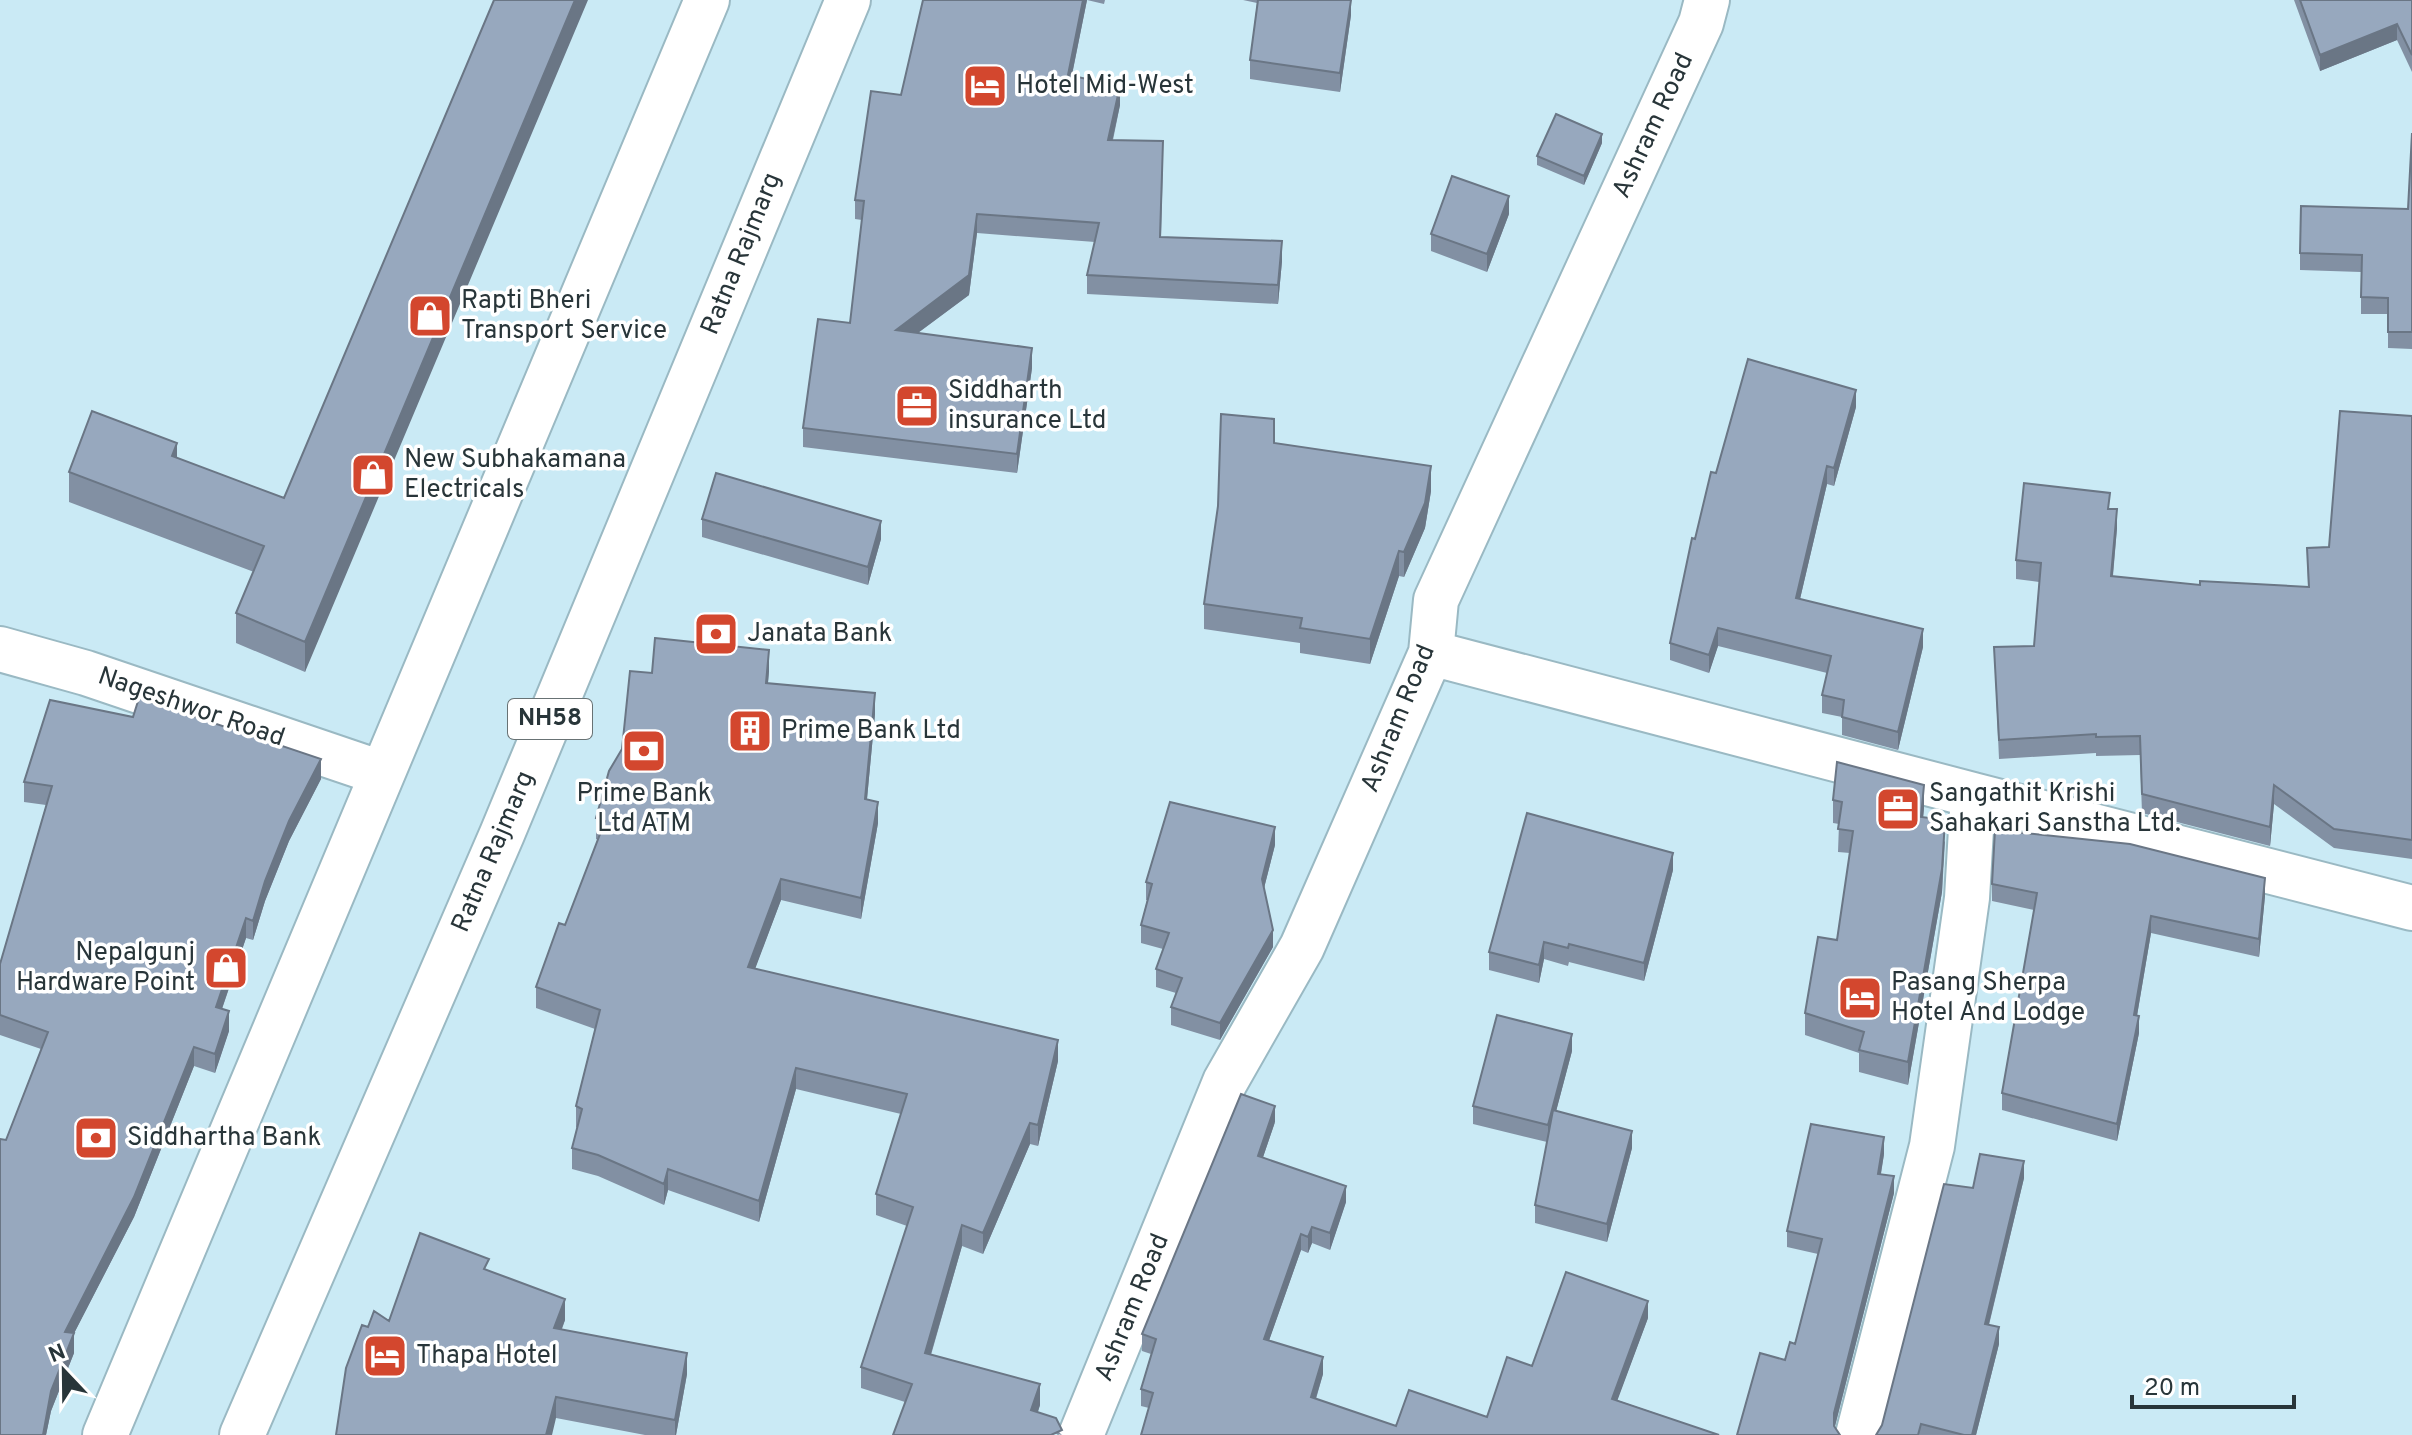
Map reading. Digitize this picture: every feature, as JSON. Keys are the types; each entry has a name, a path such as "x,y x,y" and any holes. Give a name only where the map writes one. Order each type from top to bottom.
{"main road":[{"path":"105,1435 707,0"},
{"name":"Ratna Rajmarg","path":"242,1435 496,848 848,0"},
{"name":"Ashram Road","path":"1081,1435 1225,1082 1302,947 1431,653 1436,600 1701,23 1707,0"},
{"name":"Nageshwor Road","path":"0,649 86,673 381,773"},
{"path":"1431,653 2412,908"},
{"path":"1858,1435 1932,1146 1967,898 1973,795"}],"building":[{"path":"494,0 575,0 305,642 236,613 264,546 69,472 92,411 177,443 172,456 284,498"},
{"path":"923,0 1083,0 1068,75 1120,86 1108,140 1163,141 1160,237 1282,241 1278,285 1087,275 1099,223 977,214 969,275 896,330 1032,348 1017,454 803,428 818,319 850,323 864,201 855,200 871,91 901,95"},
{"path":"1258,0 1351,0 1340,73 1250,60"},
{"path":"2300,0 2412,0 2412,55 2397,24 2320,55"},
{"path":"1556,114 1602,134 1584,176 1537,156"},
{"path":"2412,133 2412,332 2388,332 2388,298 2361,297 2362,255 2300,253 2301,206 2408,209"},
{"path":"1452,176 1509,196 1487,254 1431,234"},
{"path":"1748,359 1856,390 1834,468 1827,466 1796,598 1923,629 1898,732 1842,717 1844,700 1822,695 1831,656 1718,628 1709,655 1670,643 1692,538 1695,539 1711,472 1716,473"},
{"path":"2340,411 2412,416 2412,840 2334,829 2274,785 2270,827 2142,794 2140,736 2096,737 2096,734 1999,740 1994,647 2034,646 2041,563 2016,560 2024,483 2110,493 2108,509 2117,509 2111,576 2200,585 2200,581 2309,587 2307,548 2329,547"},
{"path":"1221,414 1274,419 1274,443 1431,466 1425,503 1404,552 1399,551 1370,639 1300,628 1302,618 1204,604 1218,506"},
{"path":"716,473 881,521 868,567 702,519"},
{"path":"655,638 769,650 766,683 875,693 865,799 878,802 861,898 781,879 748,967 1058,1040 1038,1125 1030,1123 983,1233 962,1225 925,1353 1040,1384 1031,1410 1056,1418 1062,1430 1051,1435 893,1435 912,1384 861,1367 913,1207 876,1194 907,1094 796,1068 759,1201 668,1169 664,1184 598,1155 572,1148 582,1109 576,1106 600,1010 536,987 559,923 565,925 605,821 596,818 609,771 622,749 630,671 652,673"},
{"path":"139,698 321,759 289,821 253,921 246,918 216,1007 229,1011 215,1054 194,1047 134,1197 65,1332 74,1333 51,1391 43,1435 0,1435 0,1139 6,1140 48,1032 0,1015 0,964 52,786 24,782 50,700 133,717"},
{"path":"1837,762 1924,785 1921,817 1945,820 1942,869 1908,1062 1859,1050 1864,1032 1805,1013 1818,937 1837,940 1853,831 1838,829 1842,802 1833,800"},
{"path":"1170,802 1275,827 1262,879 1273,930 1220,1023 1171,1007 1182,978 1156,969 1169,933 1141,925 1152,884 1146,882"},
{"path":"1527,813 1673,853 1644,963 1569,944 1568,948 1544,942 1539,965 1489,952"},
{"path":"1995,830 2130,844 2265,878 2259,939 2151,916 2134,1015 2139,1016 2117,1124 2002,1093 2037,893 1992,884"},
{"path":"1497,1015 1572,1034 1548,1125 1473,1106"},
{"path":"1241,1094 1275,1106 1258,1156 1346,1186 1330,1233 1312,1227 1308,1237 1301,1234 1264,1339 1323,1357 1311,1397 1396,1426 1409,1390 1487,1417 1507,1357 1532,1366 1566,1272 1648,1301 1612,1399 1719,1435 1141,1435 1153,1393 1141,1389 1156,1339 1142,1334"},
{"path":"1553,1110 1632,1131 1607,1224 1535,1205"},
{"path":"1811,1124 1884,1137 1878,1174 1894,1176 1834,1413 1834,1426 1840,1435 1737,1435 1760,1353 1785,1360 1790,1342 1795,1344 1822,1239 1787,1231"},
{"path":"1980,1154 2024,1161 1985,1324 1999,1327 1972,1435 1921,1424 1918,1435 1876,1435 1882,1425 1944,1184 1973,1188"},
{"path":"420,1233 489,1259 484,1269 565,1299 554,1328 687,1353 675,1420 556,1397 546,1435 336,1435 346,1368 362,1325 368,1327 374,1311 389,1321"}],"place":[{"name":"Hotel Mid-West","path":"985,86"},
{"name":"Rapti Bheri Transport Service","path":"430,316"},
{"name":"Siddharth insurance Ltd","path":"917,406"},
{"name":"New Subhakamana Electricals","path":"373,475"},
{"name":"Janata Bank","path":"716,634"},
{"name":"Prime Bank Ltd","path":"750,731"},
{"name":"Prime Bank Ltd ATM","path":"644,751"},
{"name":"Sangathit Krishi Sahakari Sanstha Ltd.","path":"1898,809"},
{"name":"Nepalgunj Hardware Point","path":"226,968"},
{"name":"Pasang Sherpa Hotel And Lodge","path":"1860,998"},
{"name":"Siddhartha Bank","path":"96,1138"},
{"name":"Thapa Hotel","path":"385,1356"}]}
